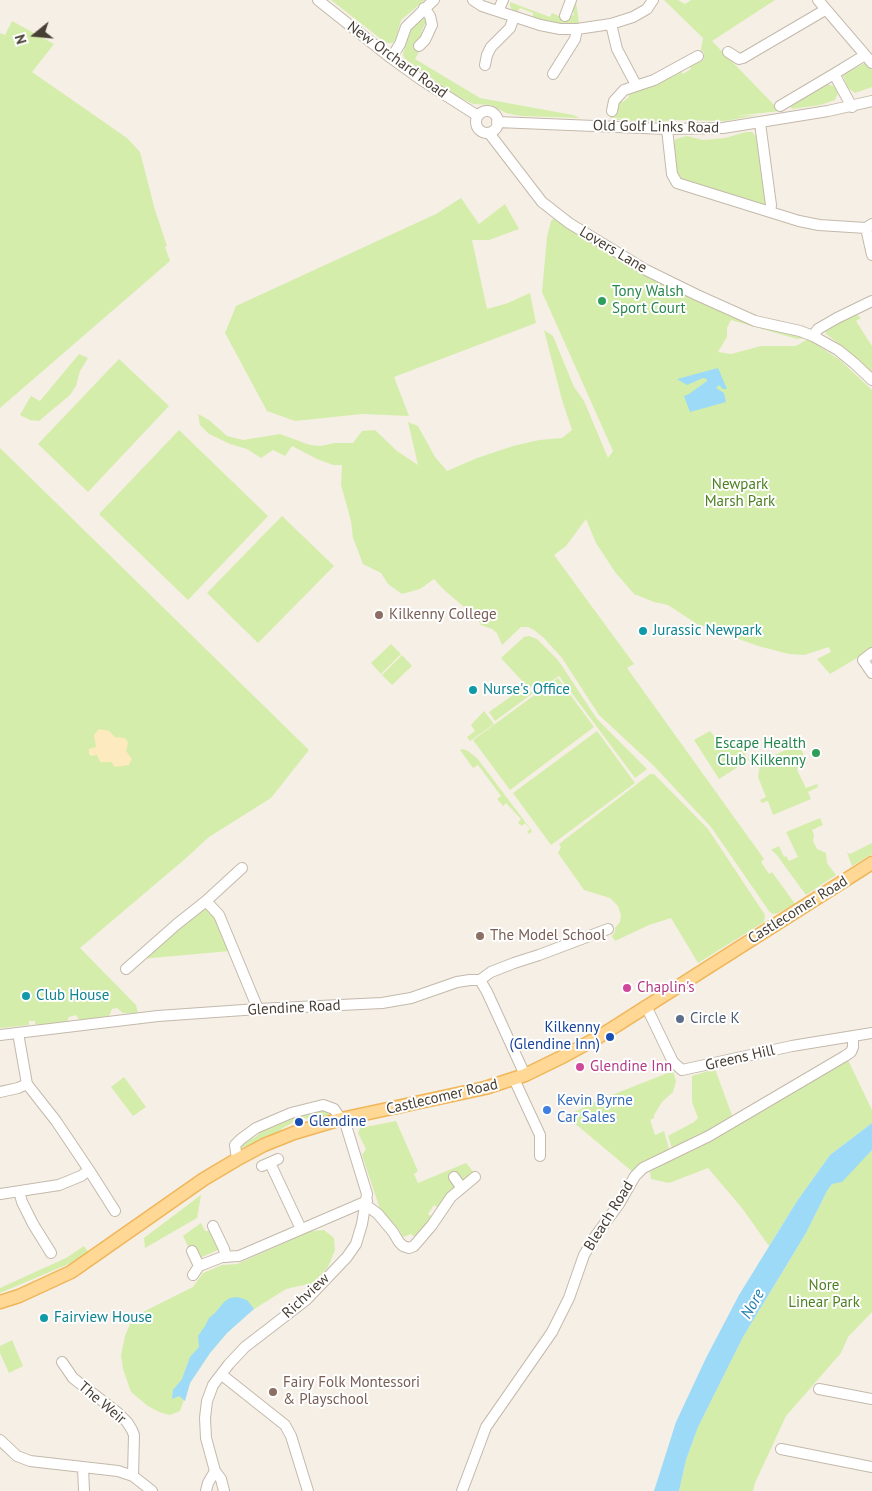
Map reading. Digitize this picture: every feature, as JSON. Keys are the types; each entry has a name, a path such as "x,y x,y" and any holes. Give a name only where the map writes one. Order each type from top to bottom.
{"main road":[{"name":"Castlecomer Road","path":"0,1302 20,1296 70,1272 204,1179 237,1159 286,1136 343,1119 440,1099 520,1077 594,1039 872,863"}],"street":[{"name":"New Orchard Road","path":"318,0 391,58 478,116"},
{"path":"391,58 400,44 406,27 434,0"},
{"path":"473,0 482,6 549,28 577,29 611,24 638,15 647,9 653,0"},
{"path":"498,11 503,0"},
{"path":"565,16 571,0"},
{"path":"780,106 834,74 868,59 818,0"},
{"path":"419,46 426,40 432,25 430,16 424,8"},
{"path":"728,52 739,59 743,58 825,10"},
{"path":"485,65 491,47 510,28 514,17"},
{"path":"611,24 617,49 636,86"},
{"path":"554,74 575,39 577,29"},
{"path":"612,111 616,97 624,90 654,80 698,56"},
{"path":"834,74 852,107"},
{"name":"Old Golf Links Road","path":"497,122 667,129 723,128 852,107 872,101"},
{"path":"483,112 490,112 495,116 497,122 494,130 489,133 482,132 476,122 478,116 483,112"},
{"path":"760,122 771,205 770,212"},
{"path":"667,129 672,174 677,183 799,221 819,225 869,226 872,255"},
{"name":"Lovers Lane","path":"489,133 542,202 576,228 646,270 697,295 755,321 800,331 813,336 838,350 854,362 872,380"},
{"path":"813,336 818,329 872,301"},
{"path":"872,653 863,660 872,673"},
{"path":"126,969 242,868"},
{"path":"206,901 219,915 258,1009"},
{"path":"540,1156 540,1135 520,1077 487,992 480,980 492,972 514,963 608,929"},
{"name":"Glendine Road","path":"0,1035 129,1018 382,1003 411,998 457,982 480,980"},
{"name":"Greens Hill","path":"646,1006 673,1062 682,1070 792,1046 872,1033"},
{"path":"18,1032 27,1084 56,1120 115,1210"},
{"name":"Bleach Road","path":"462,1491 486,1427 552,1332 569,1298 584,1255 619,1204 635,1176 643,1168 709,1136 845,1056 851,1052 853,1047 853,1036"},
{"path":"0,1092 27,1084"},
{"path":"237,1159 235,1145 242,1138 256,1128 291,1113 323,1104 334,1109 343,1119"},
{"name":"Richview","path":"224,1491 215,1471 206,1438 205,1418 207,1401 213,1385 245,1347 306,1300 347,1257 356,1244 367,1194 343,1119"},
{"path":"270,1163 301,1229"},
{"path":"0,1194 59,1185 81,1176 89,1170"},
{"path":"454,1177 462,1187"},
{"path":"192,1251 196,1270 226,1257 239,1256 301,1229 366,1205 378,1214 393,1232 398,1242 409,1248 414,1246 426,1232 451,1197 475,1177"},
{"path":"20,1191 22,1202 51,1253"},
{"path":"213,1226 226,1257"},
{"name":"The Weir","path":"62,1362 73,1378 127,1422 134,1434 133,1476"},
{"path":"222,1375 285,1425 291,1436 308,1491"},
{"path":"819,1389 872,1399"},
{"path":"0,1440 17,1456 30,1461 104,1468 133,1476 152,1491"},
{"path":"781,1449 872,1467"},
{"path":"83,1467 84,1491"},
{"path":"206,1491 215,1471"}],"green space":[{"path":"331,0 425,0 401,20 393,43 386,43"},
{"path":"664,0 678,0 685,4 691,0 775,0 712,41 780,111 734,116 758,115 725,121 675,120 658,122 610,118 617,114 616,105 620,99 623,102 629,97 627,92 680,70 683,74 691,69 688,64 694,61 700,62 704,59 704,53 701,50 703,38"},
{"path":"576,1 579,24 572,25 533,17 533,13 520,8 517,12 512,10 510,6 510,2 550,17 552,13 561,17 568,17 574,15 572,8"},
{"path":"423,17 428,25 425,24 421,32 425,35 414,44 414,48 419,52 415,59 480,98 573,115 580,118 521,116 506,113 491,105 473,104 453,94 404,58 403,54 410,29"},
{"path":"12,21 54,44 32,72 127,138 140,152 170,261 0,408 0,33 5,35"},
{"path":"865,63 872,70 872,87 855,93 848,88 843,76"},
{"path":"826,84 834,86 838,93 835,100 820,105 792,109 789,104"},
{"path":"752,132 759,139 767,206 681,182 676,173 673,143 676,139 687,136 703,140 725,138"},
{"path":"461,198 479,224 505,204 519,229 489,240 472,240 487,309 508,303 530,293 536,323 394,377 409,416 362,414 295,421 267,411 225,333 236,306 436,214"},
{"name":"Newpark Marsh Park","path":"554,218 620,259 807,338 797,339 731,320 727,328 727,337 718,352 731,354 761,346 796,346 808,339 840,360 872,390 872,649 830,674 817,659 831,652 829,647 804,655 789,654 758,646 697,624 668,605 634,594 615,572 596,543 586,519 566,546 554,555 634,664 627,668 764,859 761,862 769,874 772,872 795,904 778,913 773,914 769,911 711,827 654,766 599,715 562,658 544,638 528,627 521,627 502,645 497,633 481,625 477,618 434,579 420,589 402,594 388,584 381,573 363,564 353,538 351,521 341,485 342,465 333,465 317,459 292,446 285,456 273,450 261,458 247,449 230,444 209,434 200,425 198,414 209,420 227,436 243,440 280,434 310,445 321,446 334,443 353,443 362,431 375,430 397,451 418,465 408,422 418,426 435,457 447,471 477,458 513,446 539,440 562,438 572,430 562,400 544,330 553,336 574,387 584,401 608,458 613,451 542,292 547,237 551,221"},
{"path":"856,314 861,318 856,321 872,346 872,375 847,350 826,334 826,329"},
{"path":"79,354 88,358 80,371 76,386 70,395 39,421 30,420 20,415 31,396 40,401"},
{"path":"119,359 169,406 88,492 38,444"},
{"path":"179,430 268,516 188,600 99,514"},
{"path":"0,448 309,750 271,798 209,837 80,948 136,1005 138,1013 123,1013 117,1008 112,1009 109,1016 80,1021 76,1015 69,1017 66,1023 39,1026 35,1024 35,1021 29,1021 29,1025 0,1028"},
{"path":"282,516 334,566 258,643 207,593"},
{"path":"529,636 537,639 558,660 597,719 647,769 635,778 559,676 544,686 541,681 533,688 524,683 501,658 524,637"},
{"path":"391,644 401,654 381,674 371,663"},
{"path":"402,655 412,666 392,685 382,675"},
{"path":"558,678 594,727 510,790 473,740"},
{"path":"520,687 533,693 495,721 489,712 513,695 511,691"},
{"path":"484,711 494,724 470,741 467,737 475,731 471,725"},
{"path":"597,731 635,783 551,845 513,793"},
{"path":"710,731 722,746 735,740 749,760 719,779 694,740"},
{"path":"799,744 807,763 797,769 799,774 806,788 817,784 818,787 808,792 811,799 773,815 768,801 762,803 760,800 766,797 758,777 761,761"},
{"path":"463,749 477,758 532,831 529,834 527,832 530,829 525,823 522,826 518,823 521,819 506,803 503,806 497,799 501,796 478,765 473,768 460,750"},
{"path":"650,774 654,774 708,829 765,915 764,922 698,963 671,918 649,925 615,941 612,936 620,922 621,915 618,906 610,898 584,890 558,853 561,847 559,844"},
{"path":"820,818 823,825 812,830 814,834 813,841 817,849 826,853 827,863 836,875 806,895 771,850 779,846 784,857 786,856 789,861 798,857 786,832"},
{"path":"872,843 872,854 852,866 847,852 850,854"},
{"path":"203,908 211,912 217,921 230,951 141,959"},
{"path":"847,1058 872,1110 872,1123 830,1155 797,1201 769,1246 742,1208 708,1168 669,1183 651,1179 650,1172 658,1165"},
{"path":"715,1069 733,1118 673,1151 668,1136 698,1118 692,1102 692,1076"},
{"path":"673,1071 676,1081 673,1092 662,1102 654,1118 650,1120 655,1135 664,1131 670,1152 634,1173 566,1116 599,1100"},
{"path":"124,1077 146,1107 133,1116 111,1087"},
{"path":"319,1110 331,1112 331,1115 312,1120 301,1117 295,1119 292,1123 281,1129 282,1131 239,1149 238,1146 257,1136 264,1128 274,1122"},
{"path":"396,1121 418,1171 414,1174 418,1183 466,1163 475,1174 456,1189 439,1208 434,1205 428,1214 434,1218 418,1239 411,1234 403,1237 380,1209 362,1155 366,1149 358,1133 360,1128"},
{"name":"Nore Linear Park","path":"872,1150 872,1312 848,1337 841,1353 786,1416 753,1491 679,1491 686,1460 698,1427 743,1337 806,1233 827,1191 832,1184 837,1182"},
{"path":"201,1195 197,1218 145,1248 144,1238"},
{"path":"201,1223 205,1231 211,1231 220,1249 200,1258 194,1246 189,1248 183,1236"},
{"path":"324,1230 334,1238 335,1250 328,1267 313,1283 286,1289 248,1313 227,1333 210,1353 190,1383 180,1411 170,1415 159,1412 148,1406 131,1392 123,1369 121,1355 125,1336 133,1317 193,1287 203,1273 222,1265 237,1264 311,1231"},
{"path":"84,1246 88,1252 71,1263 0,1293 0,1288 66,1258"},
{"path":"12,1340 23,1366 9,1373 0,1353 0,1346"}],"sand":[{"path":"99,729 109,731 115,737 127,740 126,751 132,759 129,765 115,767 111,762 100,762 97,755 91,756 89,754 89,749 96,747 94,735"}],"water":[{"path":"718,368 727,389 723,389 719,385 716,388 724,393 726,402 690,412 684,396 707,381 707,379 703,378 687,385 677,379"},
{"name":"Nore","path":"872,1123 872,1150 842,1182 832,1184 827,1191 806,1233 743,1337 698,1427 686,1460 679,1491 654,1491 676,1422 706,1358 739,1295 797,1201 830,1155"},
{"path":"237,1297 247,1300 254,1309 227,1333 210,1353 190,1383 185,1401 179,1396 172,1399 173,1390 182,1379 190,1357 199,1347 198,1336 209,1318 224,1302 230,1298"}],"place":[{"name":"Tony Walsh Sport Court","path":"602,301"},
{"name":"Kilkenny College","path":"379,615"},
{"name":"Jurassic Newpark","path":"643,631"},
{"name":"Nurse's Office","path":"473,690"},
{"name":"Escape Health Club Kilkenny","path":"816,753"},
{"name":"The Model School","path":"480,936"},
{"name":"Chaplin's","path":"627,988"},
{"name":"Club House","path":"26,996"},
{"name":"Circle K","path":"680,1019"},
{"name":"Kilkenny (Glendine Inn)","path":"610,1037"},
{"name":"Glendine Inn","path":"580,1067"},
{"name":"Kevin Byrne Car Sales","path":"547,1110"},
{"name":"Glendine","path":"299,1122"},
{"name":"Fairview House","path":"44,1318"},
{"name":"Fairy Folk Montessori & Playschool","path":"273,1392"}]}
